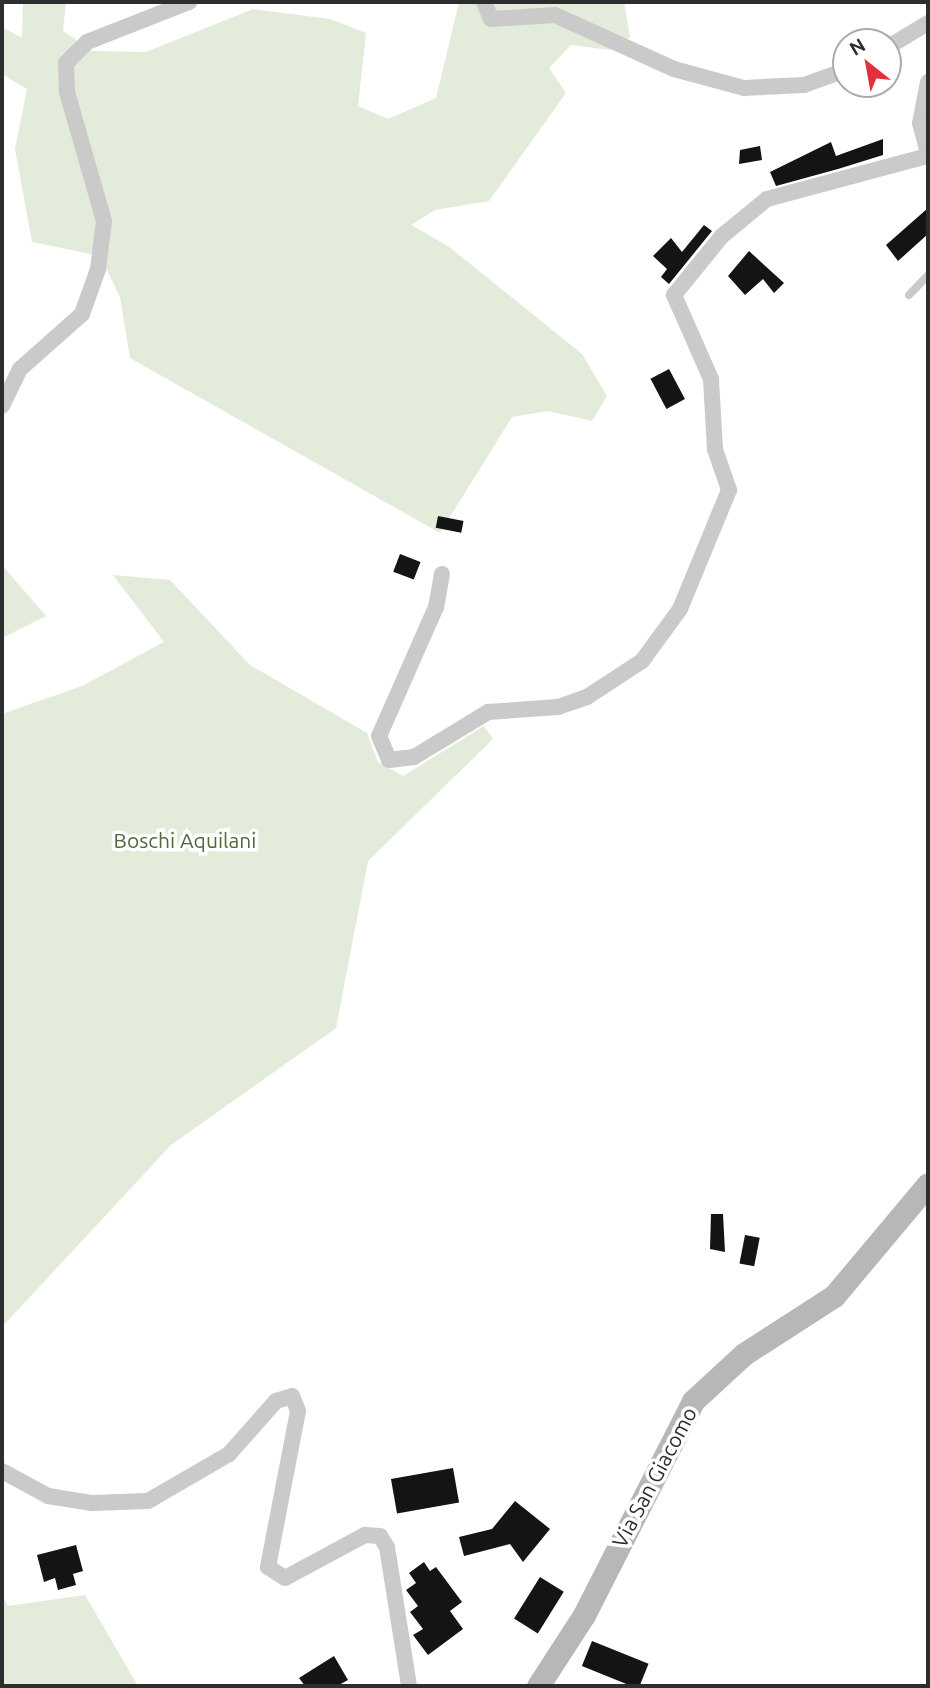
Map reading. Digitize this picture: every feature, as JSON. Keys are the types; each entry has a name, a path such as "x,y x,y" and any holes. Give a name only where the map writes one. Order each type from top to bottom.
{"street":[{"path":"2,406 20,369 82,314 98,269 104,220 67,92 66,63 87,42 189,2"},
{"path":"484,2 491,19 555,15 674,69 744,88 804,85 832,75"},
{"path":"902,39 928,23"},
{"path":"442,574 436,607 379,736 389,760 414,757 488,712 558,707 587,697 642,661 680,609 729,490 715,449 711,379 674,295 680,284 722,236 767,199 928,154 920,123 928,82"},
{"name":"Via San Giacomo","path":"538,1686 584,1615 693,1401 744,1354 834,1296 928,1184"},
{"path":"2,1471 48,1496 148,1501 229,1454 275,1401 292,1396 298,1411 268,1567 285,1578 365,1535 380,1536 387,1547 409,1686"}],"lane":[{"path":"909,295 928,275"}],"green space":[{"path":"23,2 66,2 63,31 92,51 146,52 253,9 330,19 366,33 358,106 388,119 436,98 459,2 624,2 630,37 610,50 571,45 549,68 566,93 489,201 435,210 411,225 448,246 582,354 607,396 592,421 548,411 512,417 440,533 130,358 120,297 100,256 32,242 15,149 27,89 2,74 2,27 22,38"},
{"path":"2,565 46,616 2,638"},
{"name":"Boschi Aquilani","path":"113,575 170,580 250,665 367,733 378,762 403,776 484,726 493,739 368,861 336,1028 171,1145 2,1327 2,714 82,686 164,642"},
{"path":"2,1595 8,1606 85,1595 138,1686 2,1686"}],"building":[{"path":"883,139 883,155 838,169 776,186 770,172 831,142 836,156"},
{"path":"760,146 762,160 739,164 740,150"},
{"path":"928,208 928,234 898,261 886,245"},
{"path":"704,225 712,231 669,284 661,277 667,269 653,256 671,238 682,252"},
{"path":"749,251 784,283 774,293 763,279 745,295 728,276"},
{"path":"669,369 685,399 666,409 650,379"},
{"path":"438,516 464,521 461,533 436,528"},
{"path":"400,554 421,562 414,580 393,572"},
{"path":"711,1214 723,1214 725,1252 710,1249"},
{"path":"745,1235 760,1238 754,1266 739,1263"},
{"path":"453,1468 459,1502 397,1513 391,1479"},
{"path":"515,1501 550,1529 523,1562 510,1544 464,1556 459,1537 492,1529"},
{"path":"76,1545 83,1571 73,1574 76,1585 58,1590 55,1578 44,1582 37,1555"},
{"path":"424,1562 430,1571 436,1567 462,1602 450,1611 463,1629 428,1655 413,1635 423,1629 410,1612 418,1606 406,1590 416,1583 409,1573"},
{"path":"540,1577 564,1592 538,1633 514,1619"},
{"path":"592,1641 649,1664 640,1686 631,1686 582,1666"},
{"path":"334,1656 348,1680 337,1686 305,1686 299,1678"}]}
